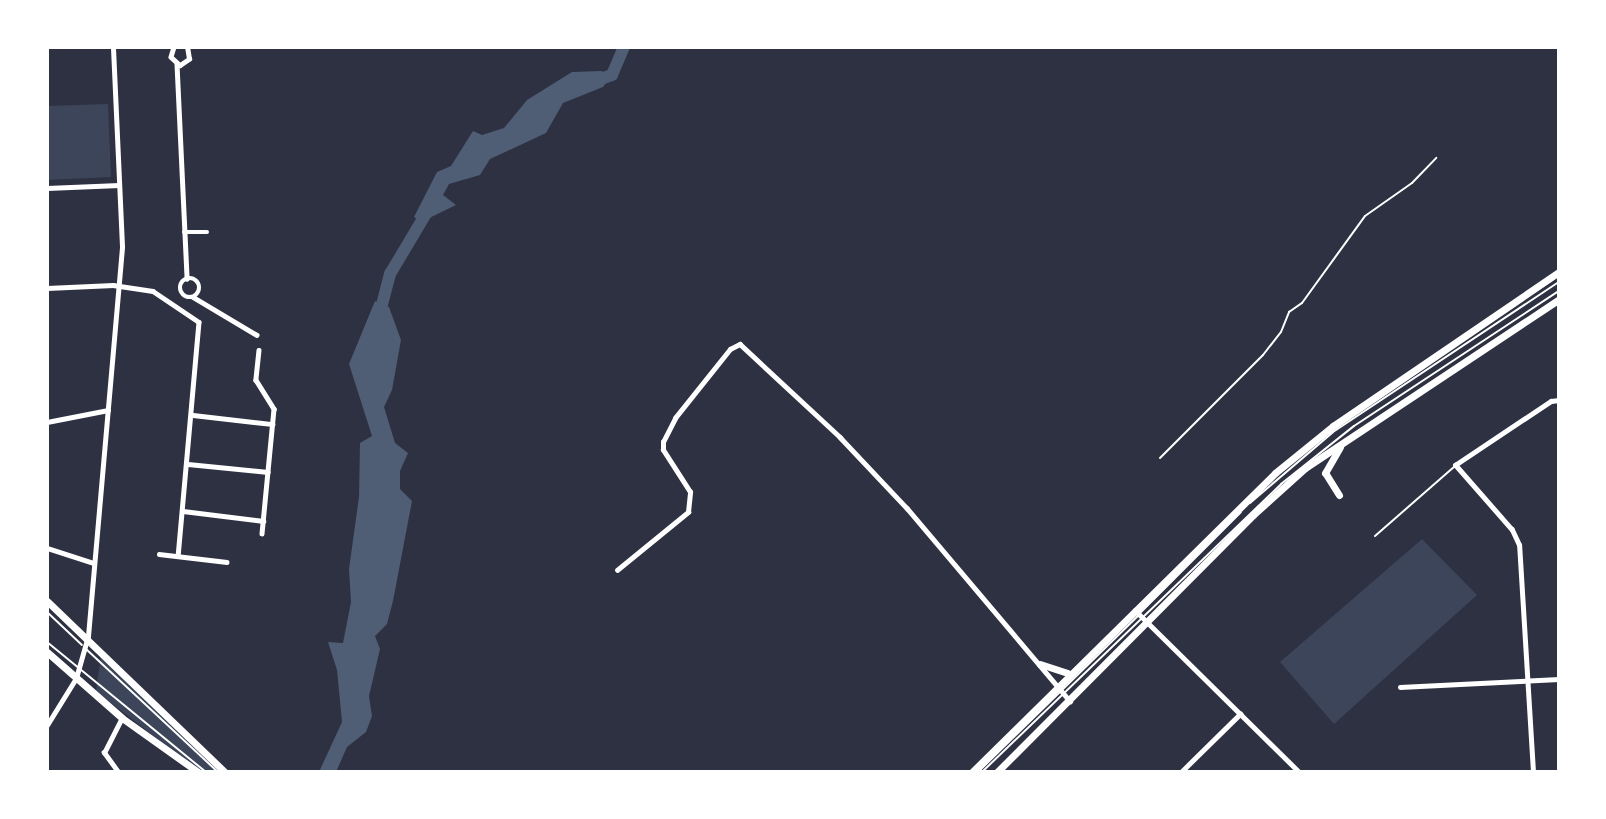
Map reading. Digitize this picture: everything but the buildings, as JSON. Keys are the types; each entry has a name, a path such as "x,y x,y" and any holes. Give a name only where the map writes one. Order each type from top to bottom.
{"main road":[{"path":"998,772 1071,702 1141,616 1300,452 1559,272"},
{"path":"972,772 1060,690 1068,673 1141,616 1253,514 1358,429 1559,299"},
{"path":"1339,495 1326,479 1327,465 1358,429"},
{"path":"47,601 88,636 225,772"},
{"path":"47,652 122,718 198,772"},
{"path":"1040,664 1068,673"}],"street":[{"path":"47,725 76,678 88,636 119,286 119,186 113,47"},
{"path":"174,47 171,57 177,64 187,279 180,290 257,335"},
{"path":"177,64 187,62 189,48"},
{"path":"47,188 119,186"},
{"path":"184,232 207,232"},
{"path":"187,279 199,284 193,297"},
{"path":"47,288 119,286 153,291 199,322 193,415 178,556"},
{"path":"617,570 688,512 690,492 663,450 663,442 676,418 730,349 740,344 840,437 907,508 1071,702"},
{"path":"260,350 256,380 274,406 262,533"},
{"path":"1534,772 1519,545 1512,530 1455,465 1559,400"},
{"path":"47,422 107,410"},
{"path":"193,415 272,424"},
{"path":"188,464 268,472"},
{"path":"183,511 263,521"},
{"path":"47,548 83,562 94,563"},
{"path":"159,554 228,562"},
{"path":"1141,616 1299,772"},
{"path":"1400,687 1559,679"},
{"path":"1181,772 1240,714"},
{"path":"118,772 104,753 122,718"}],"lane":[{"path":"1160,458 1263,355 1281,332 1289,312 1302,303 1365,216 1412,183 1436,159"},
{"path":"982,772 1060,690 1141,616 1302,456 1559,282"},
{"path":"978,772 1060,690 1251,511 1323,449 1559,291"},
{"path":"1375,536 1455,465"},
{"path":"47,612 218,772"},
{"path":"47,642 206,772"}],"shaded area":[{"path":"601,71 612,75 603,87 563,103 546,133 490,159 480,175 449,184 443,195 456,205 421,222 414,217 437,172 451,166 473,131 482,135 504,128 527,100 572,72"},
{"path":"108,104 111,177 47,180 47,106"},
{"path":"375,301 389,307 401,340 392,390 384,407 395,443 408,453 400,471 400,489 412,501 387,624 375,636 380,649 369,696 372,716 366,732 347,747 336,772 319,772 342,722 337,670 328,642 343,643 351,602 349,569 359,497 360,443 372,436 349,364"},
{"path":"1422,539 1477,595 1334,724 1280,662"},
{"path":"101,655 221,772 200,772 96,691"}],"waterway":[{"path":"598,80 612,75 624,47"},
{"path":"378,320 390,274 430,207"}]}
